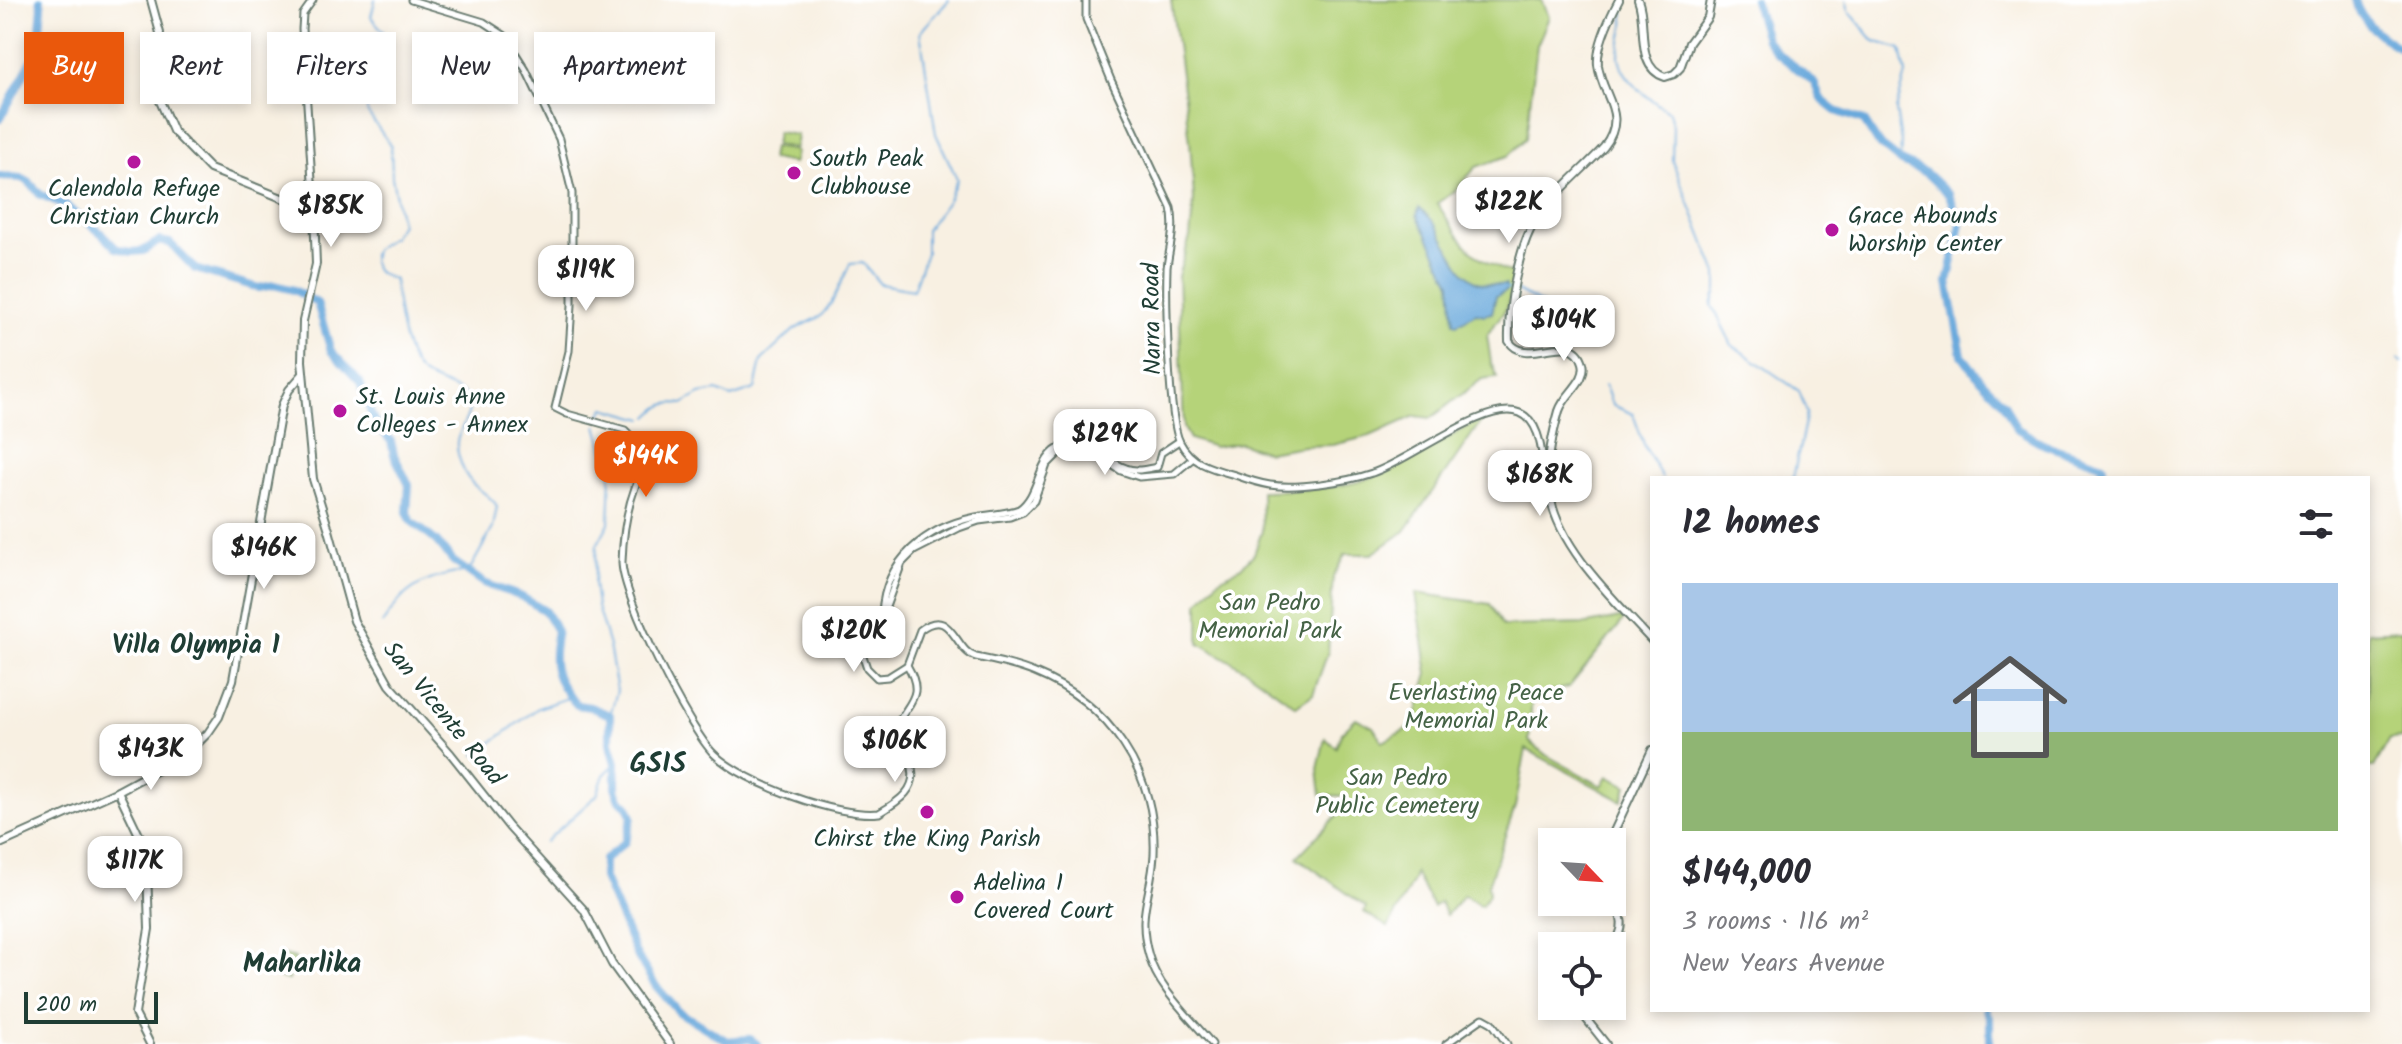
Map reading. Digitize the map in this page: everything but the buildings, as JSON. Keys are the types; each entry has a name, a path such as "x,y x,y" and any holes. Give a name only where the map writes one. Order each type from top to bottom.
{"main road":[{"path":"151,0 160,33 151,68 153,85 173,131 210,169 314,211"},
{"path":"1619,0 1601,45 1598,62 1614,113 1613,133 1604,147 1533,223 1525,244 1509,329 1511,345 1522,352 1565,347 1578,354 1584,366 1582,377 1565,398 1558,414 1548,488 1555,518 1618,604 1650,639"},
{"path":"1638,0 1647,58 1653,71 1665,77 1680,68 1689,43 1708,17 1711,0"},
{"name":"San Vicente Road","path":"314,211 316,264 302,335 313,479 345,594 363,641 390,685 457,760 509,827 584,910 612,964 670,1044"},
{"path":"0,844 169,765 197,746 219,717 233,680 282,405 289,390 303,375"},
{"path":"1616,828 1650,754"},
{"path":"118,791 140,837 147,868 149,929 135,1014 150,1044"},
{"path":"1587,1020 1606,1044"}],"street":[{"path":"313,0 303,14 302,29 314,211"},
{"path":"411,0 484,22 504,35 526,70 559,139 572,193 572,305 569,351 555,408 625,430 650,456 633,491 622,564 666,678 705,742 719,758 793,798 870,813 883,811 904,796 913,782 910,763 894,733 901,717 914,701 917,689 907,665"},
{"name":"Narra Road","path":"1086,0 1086,19 1171,208 1174,222 1167,266 1174,417 1179,441 1192,459"},
{"path":"1212,1044 1156,974 1149,958 1142,917 1154,854 1150,808 1136,763 1114,730 1089,704 1054,682 1018,667 971,655 952,630 944,625 932,624 920,630 907,665 882,679 872,673 863,660 865,641 881,618 897,572 914,551 969,524 1023,512 1034,501 1047,465 1069,447 1085,448 1132,476 1179,472 1192,459 1205,466 1270,485 1297,485 1359,477 1389,466 1486,414 1511,410 1527,417 1536,430 1548,488"},
{"path":"1157,467 1161,453 1179,441"},
{"path":"881,618 882,605 896,565 910,548 957,523 1019,509 1032,494 1048,457 1061,447 1086,444 1130,470 1157,467 1167,475"},
{"path":"1446,1044 1483,1018 1492,1023 1507,1044"}],"green space":[{"path":"1171,0 1541,0 1549,17 1537,45 1526,138 1508,156 1476,167 1453,193 1437,203 1460,238 1476,255 1514,274 1508,306 1487,335 1491,363 1497,377 1482,379 1431,418 1415,416 1370,436 1333,445 1267,452 1240,443 1214,447 1190,439 1184,428 1178,276 1190,237 1194,199 1190,141"},
{"path":"777,132 797,135 795,148 775,145"},
{"path":"773,147 796,151 794,163 771,159"},
{"name":"San Pedro Memorial Park","path":"1484,417 1405,531 1372,554 1345,554 1333,577 1328,652 1313,694 1296,706 1246,670 1199,643 1199,602 1218,580 1241,567 1254,554 1262,531 1261,491 1324,488 1361,481 1408,461"},
{"path":"1416,593 1490,604 1503,626 1587,624 1626,617 1569,687 1532,696 1529,741 1546,755 1602,786 1608,776 1627,786 1622,801 1526,749 1515,807 1488,885 1489,895 1481,906 1464,895 1446,915 1440,902 1433,907 1415,873 1388,927 1364,912 1366,907 1297,857 1348,804 1346,796 1321,795 1318,769 1325,738 1336,747 1342,732 1356,718 1373,727 1383,742 1420,722 1416,715 1428,674"},
{"path":"2402,630 2402,738 2390,739 2374,767 2370,767 2370,632"},
{"path":"284,955 295,958 288,980 277,977"}],"water":[{"path":"1419,208 1435,225 1466,273 1481,283 1506,285 1506,291 1496,296 1492,313 1476,313 1454,323 1451,283 1417,215"}],"waterway":[{"path":"0,119 38,49 40,0"},
{"path":"375,0 371,17 384,36 367,101 367,112 391,146 392,177 401,224 393,236 374,250 372,261 377,272 394,280 404,339 417,369 460,392 468,400 469,411 457,442 459,457 467,477 497,506 493,528 469,571 436,578 414,588 400,600 382,624"},
{"path":"649,417 664,405 683,404 700,394 717,391 731,397 755,389 761,361 795,329 820,317 832,302 850,264 863,263 880,284 913,290 926,253 926,230 948,200 957,179 936,134 920,32 949,0"},
{"path":"1754,0 1766,39 1777,53 1814,82 1821,99 1836,111 1864,121 1878,143 1900,161 1926,173 1949,195 1961,224 1948,282 1962,355 2004,403 2016,428 2045,445 2103,465 2102,476"},
{"path":"1846,0 1849,11 1874,41 1901,49 1906,74 1896,110 1901,141 1900,161"},
{"path":"2355,0 2362,16 2373,29 2402,49"},
{"path":"1622,8 1624,20 1620,63 1637,88 1669,112 1673,127 1672,160 1717,274 1717,290 1712,305 1732,345 1799,391 1807,413 1793,476"},
{"path":"0,176 29,182 41,195 65,205 116,248 143,251 159,241 170,243 195,269 259,288 274,285 294,290 317,303 331,351 360,382 374,422 391,441 394,455 409,485 407,512 411,521 436,541 453,561 484,583 522,597 545,611 557,631 554,662 563,688 577,705 610,715 616,789 632,817 625,842 604,860 604,878 636,954 655,985 679,1012 727,1041 750,1039 757,1044"},
{"path":"1503,288 1517,291 1557,312"},
{"path":"2398,359 2402,362"},
{"path":"1605,385 1612,405 1633,414 1645,447 1661,476"},
{"path":"598,419 605,408 644,419"},
{"path":"597,425 611,477 609,523 597,545 594,583 617,691 610,715"},
{"path":"475,755 538,708 570,697"},
{"path":"545,842 597,795 604,775 616,763"},
{"path":"1987,1012 1990,1019 1990,1044"}],"place":[{"name":"Calendola Refuge Christian Church","path":"134,162"},
{"name":"South Peak Clubhouse","path":"794,173"},
{"name":"Grace Abounds Worship Center","path":"1832,230"},
{"name":"St. Louis Anne Colleges - Annex","path":"340,411"},
{"name":"Chirst the King Parish","path":"927,812"},
{"name":"Adelina 1 Covered Court","path":"957,897"}],"district":[{"name":"Villa Olympia 1","path":"196,646"},
{"name":"GSIS","path":"658,764"},
{"name":"Maharlika","path":"302,964"}],"park label":[{"name":"Everlasting Peace Memorial Park","path":"1476,707"},
{"name":"San Pedro Public Cemetery","path":"1397,792"}]}
